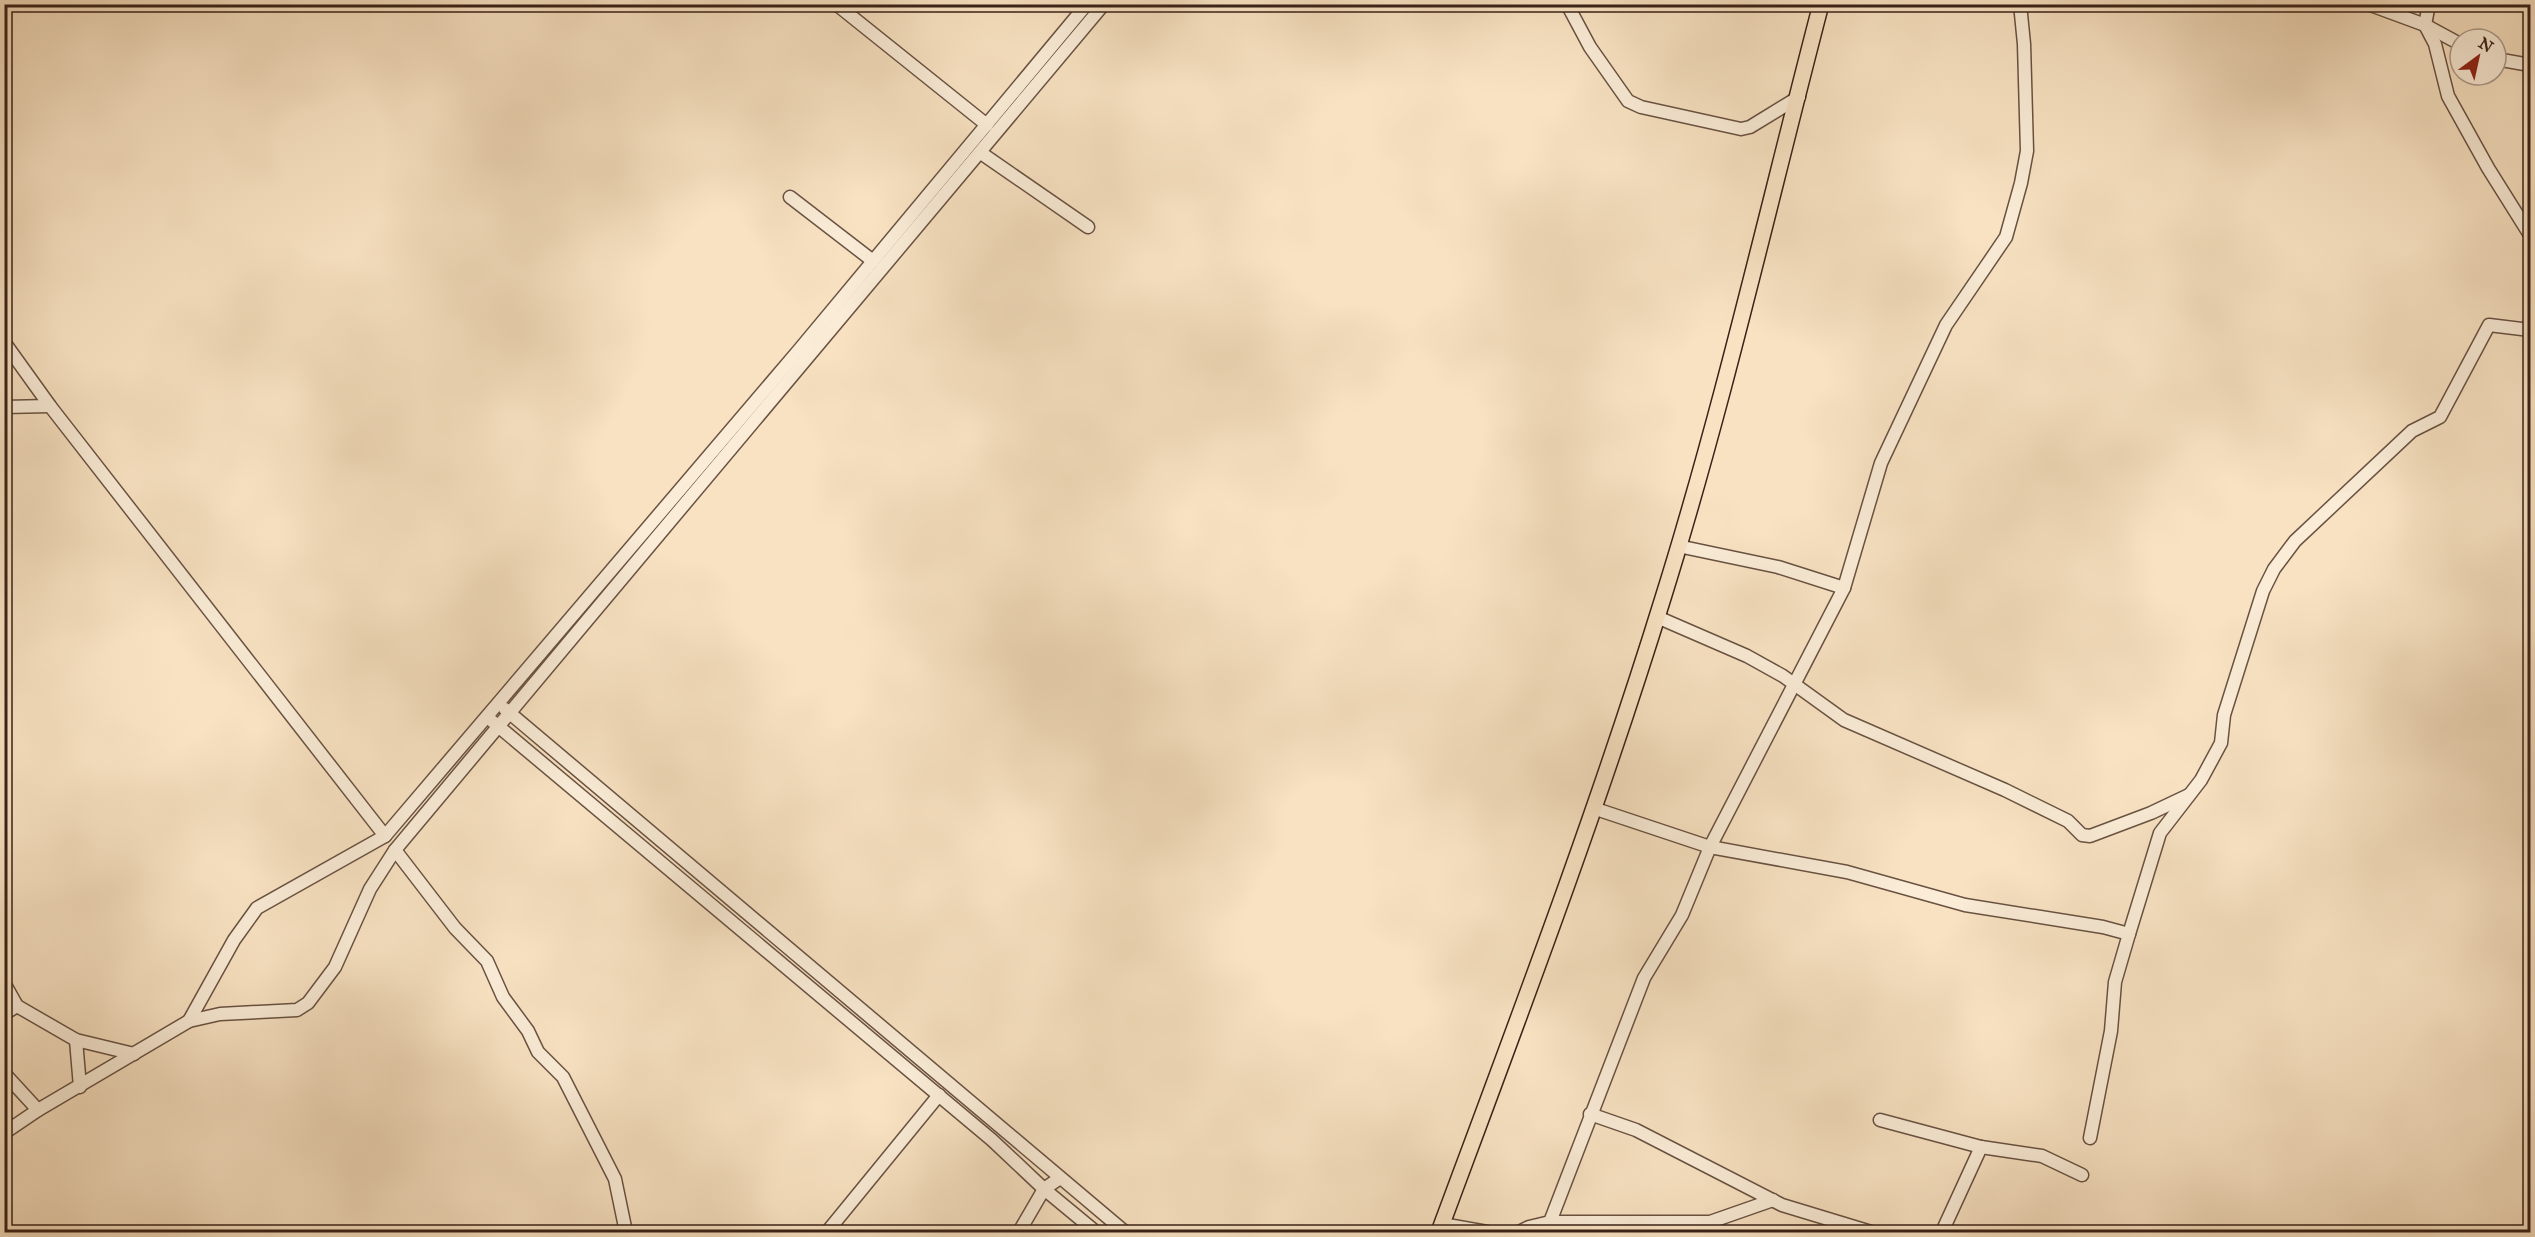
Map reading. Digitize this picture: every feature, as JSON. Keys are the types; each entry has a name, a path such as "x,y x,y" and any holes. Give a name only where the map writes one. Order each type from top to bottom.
{"main road":[{"path":"1440,1228 1593,808 1657,617 1731,360 1821,4"}],"street":[{"path":"836,4 987,125"},
{"path":"189,1021 234,940 257,908 385,837 873,261 1087,4"},
{"path":"4,1133 38,1110 189,1021 220,1014 297,1010 308,1003 335,967 370,889 395,850 1104,4"},
{"path":"1567,4 1590,47 1623,95 1641,107 1741,129 1750,127 1799,97"},
{"path":"1550,1222 1644,978 1683,915 1710,847 1796,685 1844,588 1881,463 1946,325 2006,237 2027,151 2024,44 2020,4"},
{"path":"2368,4 2425,26 2448,38"},
{"path":"2429,4 2425,26 2435,44 2448,96 2488,168 2530,235"},
{"path":"2508,61 2530,65"},
{"path":"981,153 1088,227"},
{"path":"790,197 873,261"},
{"path":"2090,1138 2111,1031 2115,982 2160,833 2190,795 2221,743 2224,715 2263,591 2280,558 2295,541 2412,432 2440,417 2489,325 2530,330"},
{"path":"4,342 50,406 385,837"},
{"path":"4,407 50,406"},
{"path":"1678,546 1778,567 1844,588"},
{"path":"1657,617 1747,656 1796,685 1844,720 2005,790 2068,821 2082,835 2090,836 2151,813 2190,795"},
{"path":"498,703 1125,1233"},
{"path":"486,716 939,1095 1096,1233"},
{"path":"1593,808 1710,847 1847,872 1965,905 2103,927 2129,934"},
{"path":"395,850 455,928 487,961 501,987 503,998 528,1031 538,1052 563,1077 615,1179 626,1233"},
{"path":"4,982 17,1006 76,1040 134,1054"},
{"path":"4,1014 17,1006"},
{"path":"76,1040 80,1087"},
{"path":"4,1072 38,1110"},
{"path":"827,1233 939,1095"},
{"path":"1590,1114 1636,1130 1794,1209 1871,1233"},
{"path":"1880,1120 1981,1147 2042,1156 2082,1175"},
{"path":"1942,1233 1981,1147"},
{"path":"1019,1233 1044,1189 1060,1178"},
{"path":"1519,1233 1529,1227 1550,1222 1710,1222 1773,1200"},
{"path":"1440,1228 1487,1233"}]}
